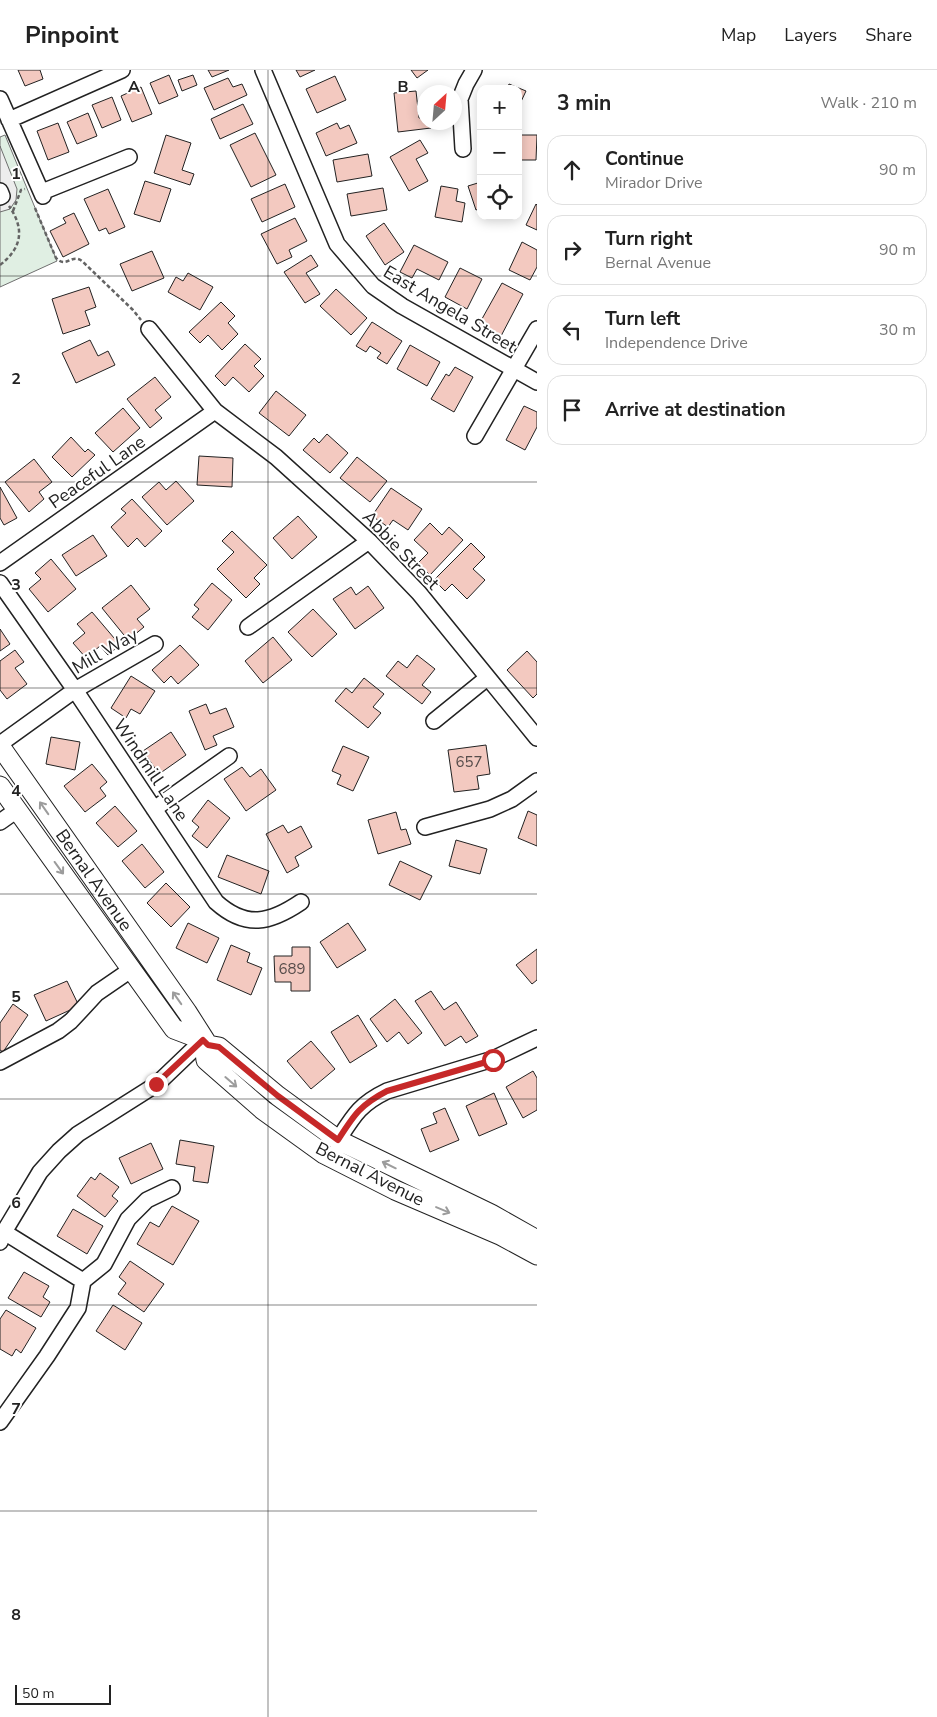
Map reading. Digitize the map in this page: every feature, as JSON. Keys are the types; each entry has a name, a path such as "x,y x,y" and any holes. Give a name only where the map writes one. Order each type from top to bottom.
{"main road":[{"name":"Bernal Avenue","path":"0,745 187,1012 206,1042 206,1060 263,1110 324,1154 395,1190 500,1235 537,1255"},
{"name":"Bernal Avenue","path":"0,786 174,1029 219,1047 278,1096 338,1140 491,1214 537,1240"}],"street":[{"path":"9,120 122,70"},
{"name":"East Angela Street","path":"263,70 337,244 373,286 402,306 537,382"},
{"path":"463,149 460,99 474,70"},
{"path":"0,99 39,194 129,156"},
{"name":"Abbie Street","path":"149,329 215,411 276,457 369,541 419,593 537,738"},
{"path":"475,436 537,329"},
{"name":"Peaceful Lane","path":"0,563 215,411"},
{"path":"248,627 369,541"},
{"name":"Windmill Lane","path":"0,583 216,902 234,915 246,919 260,920 272,919 284,914 301,902"},
{"name":"Mill Way","path":"0,745 74,690 155,644"},
{"path":"434,721 487,678"},
{"path":"154,809 229,756"},
{"path":"425,827 490,810 512,799 537,781"},
{"path":"0,822 17,810"},
{"path":"0,1062 58,1031 71,1021 97,993 132,969"},
{"path":"338,1140 357,1110 370,1099 387,1091 493,1060 537,1038"},
{"path":"83,1281 1,1237 40,1172 59,1151 78,1134 156,1084 206,1042"},
{"path":"0,1422 47,1356 78,1308 83,1281 104,1264 128,1219 147,1200 172,1188"}],"path":[{"path":"13,212 21,190 39,194 56,258 60,262 66,263 74,258 79,258 133,310 149,329"},
{"path":"0,265 11,255 19,241 20,232 18,221 1,195"}],"green space":[{"path":"5,135 57,261 0,287 0,137"}],"shaded area":[{"path":"0,146 17,189 16,200 10,209 0,212"}],"building":[{"path":"18,70 40,70 43,79 25,86"},
{"path":"208,70 229,70 212,77"},
{"path":"296,70 315,70 300,77"},
{"path":"411,70 428,70 417,78"},
{"path":"169,75 178,96 159,104 150,83"},
{"path":"193,75 197,85 182,91 178,80"},
{"path":"335,76 346,100 317,113 306,89"},
{"path":"228,78 233,87 242,84 247,95 214,110 204,88"},
{"path":"141,87 152,114 132,122 121,96"},
{"path":"522,89 526,91 522,100"},
{"path":"416,91 417,130 398,132 394,93"},
{"path":"112,97 121,120 102,128 92,105"},
{"path":"243,104 253,124 220,139 211,119"},
{"path":"88,113 97,136 77,144 67,122"},
{"path":"58,123 69,152 48,160 37,131"},
{"path":"337,123 340,129 349,125 357,143 326,156 316,133"},
{"path":"255,133 276,175 251,187 230,145"},
{"path":"166,135 191,143 182,170 194,174 190,185 154,173"},
{"path":"522,135 537,135 536,160 522,160"},
{"path":"420,140 428,153 416,159 428,181 409,191 390,157"},
{"path":"368,154 372,176 337,182 333,160"},
{"path":"145,181 171,189 160,222 134,214"},
{"path":"477,183 476,210 468,186"},
{"path":"285,184 295,207 262,222 251,199"},
{"path":"441,186 458,189 456,201 465,203 462,222 435,217"},
{"path":"383,188 387,210 351,216 347,194"},
{"path":"108,189 125,227 109,234 106,228 99,231 84,199"},
{"path":"537,205 537,230 526,225"},
{"path":"74,213 89,244 63,257 50,231 66,223 63,218"},
{"path":"295,218 307,241 289,250 292,257 277,264 261,234"},
{"path":"384,223 404,252 385,265 366,236"},
{"path":"522,242 537,250 537,267 530,280 509,270"},
{"path":"414,245 448,262 439,280 417,269 412,278 400,272"},
{"path":"152,251 164,278 132,291 120,264"},
{"path":"311,255 318,266 306,273 320,294 305,303 284,272"},
{"path":"460,268 482,279 467,309 445,297"},
{"path":"188,273 213,287 200,310 168,292 176,277 183,281"},
{"path":"502,283 523,294 500,338 478,326"},
{"path":"89,287 96,307 85,311 90,325 63,334 52,299"},
{"path":"336,289 367,318 351,335 320,306"},
{"path":"221,302 235,316 228,323 238,334 222,350 208,335 200,343 189,332"},
{"path":"372,322 402,341 387,364 377,358 381,353 370,346 366,352 356,346"},
{"path":"90,340 98,356 108,351 115,365 76,383 62,353"},
{"path":"245,344 261,359 254,366 264,376 249,392 233,377 225,386 215,376"},
{"path":"410,345 440,362 427,386 397,369"},
{"path":"455,367 473,377 454,412 431,399 446,374 449,376"},
{"path":"155,377 171,397 155,410 162,418 150,428 127,399"},
{"path":"276,391 306,415 289,436 259,413"},
{"path":"524,406 537,412 537,427 525,450 506,440"},
{"path":"123,408 140,428 113,452 95,433"},
{"path":"327,434 348,453 330,473 303,450 314,438 319,443"},
{"path":"71,437 85,452 88,449 95,455 72,477 52,457"},
{"path":"199,456 233,458 232,487 197,485"},
{"path":"357,457 387,481 370,502 340,478"},
{"path":"34,459 52,482 39,492 44,499 29,512 5,482"},
{"path":"176,481 194,501 167,525 142,497 159,482 166,490"},
{"path":"0,487 17,518 4,525 0,518"},
{"path":"391,488 422,509 408,530 393,520 388,527 372,516"},
{"path":"132,499 162,531 145,547 137,538 128,547 111,527 126,513 121,509"},
{"path":"298,516 317,537 292,559 273,538"},
{"path":"430,523 442,535 449,527 463,540 430,575 418,563 428,553 414,540"},
{"path":"232,531 267,565 254,578 260,584 246,598 217,569 234,552 222,541"},
{"path":"93,535 107,556 76,576 62,555"},
{"path":"471,543 485,557 473,569 485,580 467,599 452,584 445,591 434,580"},
{"path":"51,559 76,589 48,612 29,589 41,579 35,573"},
{"path":"212,583 232,600 208,630 192,617 199,609 194,605"},
{"path":"131,585 150,609 137,619 144,627 128,640 102,608"},
{"path":"368,586 384,608 355,629 333,599 351,587 356,595"},
{"path":"313,609 337,634 312,657 288,632"},
{"path":"92,612 120,645 108,655 100,646 86,658 73,643 85,633 77,624"},
{"path":"0,629 10,644 0,651"},
{"path":"273,637 292,660 263,683 245,661"},
{"path":"180,645 199,665 178,684 171,676 164,683 152,670"},
{"path":"15,650 24,662 15,668 27,684 7,699 0,690 0,661"},
{"path":"527,651 537,662 537,694 533,698 507,670"},
{"path":"417,655 435,669 422,685 431,692 422,704 386,676 398,661 407,668"},
{"path":"131,676 155,691 140,714 131,709 126,718 111,708"},
{"path":"364,678 384,694 373,707 381,713 368,728 335,701 346,688 352,693"},
{"path":"206,704 210,714 226,708 234,727 213,736 217,745 205,750 189,711"},
{"path":"171,732 186,755 159,774 143,751"},
{"path":"51,737 80,742 75,770 46,764"},
{"path":"486,745 490,774 477,776 479,789 454,792 448,750"},
{"path":"343,746 369,757 353,791 337,784 341,775 332,771"},
{"path":"92,764 107,782 100,788 106,796 85,812 64,786"},
{"path":"242,767 250,777 261,769 276,790 246,811 224,779"},
{"path":"208,800 230,818 207,848 192,836 199,827 192,821"},
{"path":"115,806 137,831 118,847 96,823"},
{"path":"528,811 537,815 537,846 518,838"},
{"path":"396,812 401,830 406,829 411,844 378,854 368,820"},
{"path":"283,825 288,833 301,826 312,847 295,857 299,866 287,873 266,834"},
{"path":"456,840 487,849 480,874 449,866"},
{"path":"142,844 164,872 145,888 122,861"},
{"path":"227,855 269,871 261,894 218,877"},
{"path":"400,861 432,876 420,900 389,885"},
{"path":"166,883 190,907 171,927 147,903"},
{"path":"188,923 219,938 207,963 176,948"},
{"path":"348,923 366,950 337,968 320,942"},
{"path":"231,945 250,953 247,962 262,968 251,995 217,980"},
{"path":"292,947 310,947 310,991 291,991 291,982 275,982 274,956 292,956"},
{"path":"537,949 537,980 532,984 516,965"},
{"path":"67,981 79,1006 46,1021 34,995"},
{"path":"431,991 444,1010 456,1002 478,1036 466,1043 461,1036 445,1046 415,1001"},
{"path":"395,999 422,1033 408,1044 399,1032 387,1042 370,1019"},
{"path":"13,1004 28,1015 3,1052 0,1050 0,1023"},
{"path":"358,1015 377,1046 350,1063 331,1032"},
{"path":"311,1041 335,1069 311,1089 287,1061"},
{"path":"533,1071 537,1078 537,1110 523,1118 506,1087"},
{"path":"494,1093 507,1124 479,1136 466,1106"},
{"path":"445,1108 459,1140 430,1152 421,1129 437,1123 433,1113"},
{"path":"180,1140 214,1146 208,1183 193,1181 195,1167 176,1164"},
{"path":"151,1143 163,1169 131,1184 119,1158"},
{"path":"100,1173 119,1187 112,1196 118,1201 105,1217 77,1196 91,1177 95,1180"},
{"path":"172,1206 199,1221 173,1265 137,1244 150,1222 159,1227"},
{"path":"73,1209 103,1226 87,1254 57,1236"},
{"path":"130,1261 164,1284 144,1312 118,1294 126,1283 119,1277"},
{"path":"24,1272 49,1286 43,1297 50,1302 41,1317 8,1298"},
{"path":"113,1305 142,1323 125,1350 96,1331"},
{"path":"6,1310 36,1328 21,1353 16,1349 12,1356 0,1349 0,1319"}],"route":[{"path":"156,1084 203,1040 208,1045 219,1047 278,1096 338,1140 357,1110 370,1099 387,1091 493,1060"}]}
